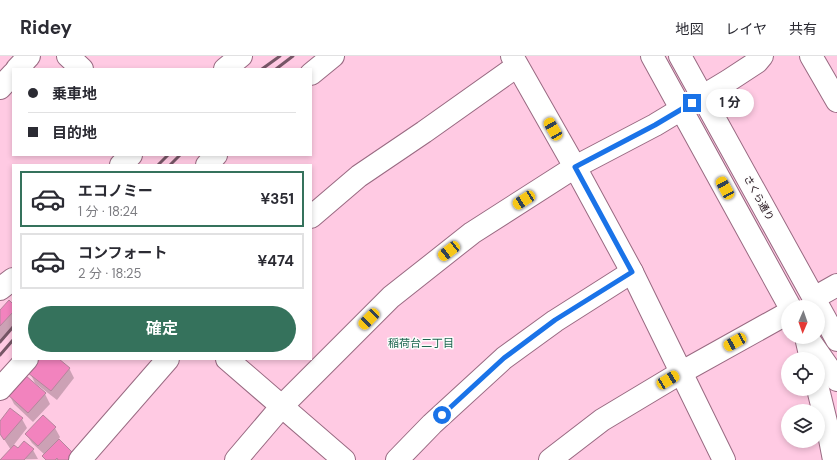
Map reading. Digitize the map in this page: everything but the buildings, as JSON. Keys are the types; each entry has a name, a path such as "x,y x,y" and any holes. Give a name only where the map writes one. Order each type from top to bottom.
{"main road":[{"path":"18,68 29,56"},
{"path":"68,56 81,68"},
{"path":"226,68 241,56"},
{"path":"312,73 333,56"},
{"path":"652,56 786,300"},
{"name":"さくら通り","path":"680,56 837,340"},
{"path":"236,460 282,406 391,297 472,233 575,167 681,110 757,62 762,56"},
{"path":"811,56 837,101"},
{"path":"312,216 359,176 515,61 632,272 724,460"},
{"path":"0,88 12,75"},
{"path":"122,164 130,156"},
{"path":"207,164 215,156"},
{"path":"397,460 432,424 504,358 555,320 632,272"},
{"path":"0,289 12,280"},
{"path":"814,298 837,286"},
{"path":"550,460 602,420 682,372 781,317"},
{"path":"811,344 837,380"},
{"path":"0,389 26,360"},
{"path":"80,460 167,360"},
{"path":"228,360 344,460"},
{"path":"820,396 834,460"}],"railway":[{"path":"263,68 280,56"},
{"path":"277,68 293,56"},
{"path":"159,164 167,156"},
{"path":"171,164 179,156"},
{"path":"0,342 12,328"},
{"path":"0,355 12,341"}],"district":[{"name":"稲荷台二丁目","path":"421,343"}],"route":[{"path":"442,415 504,358 555,320 632,272 575,167 655,125 692,103"}]}
